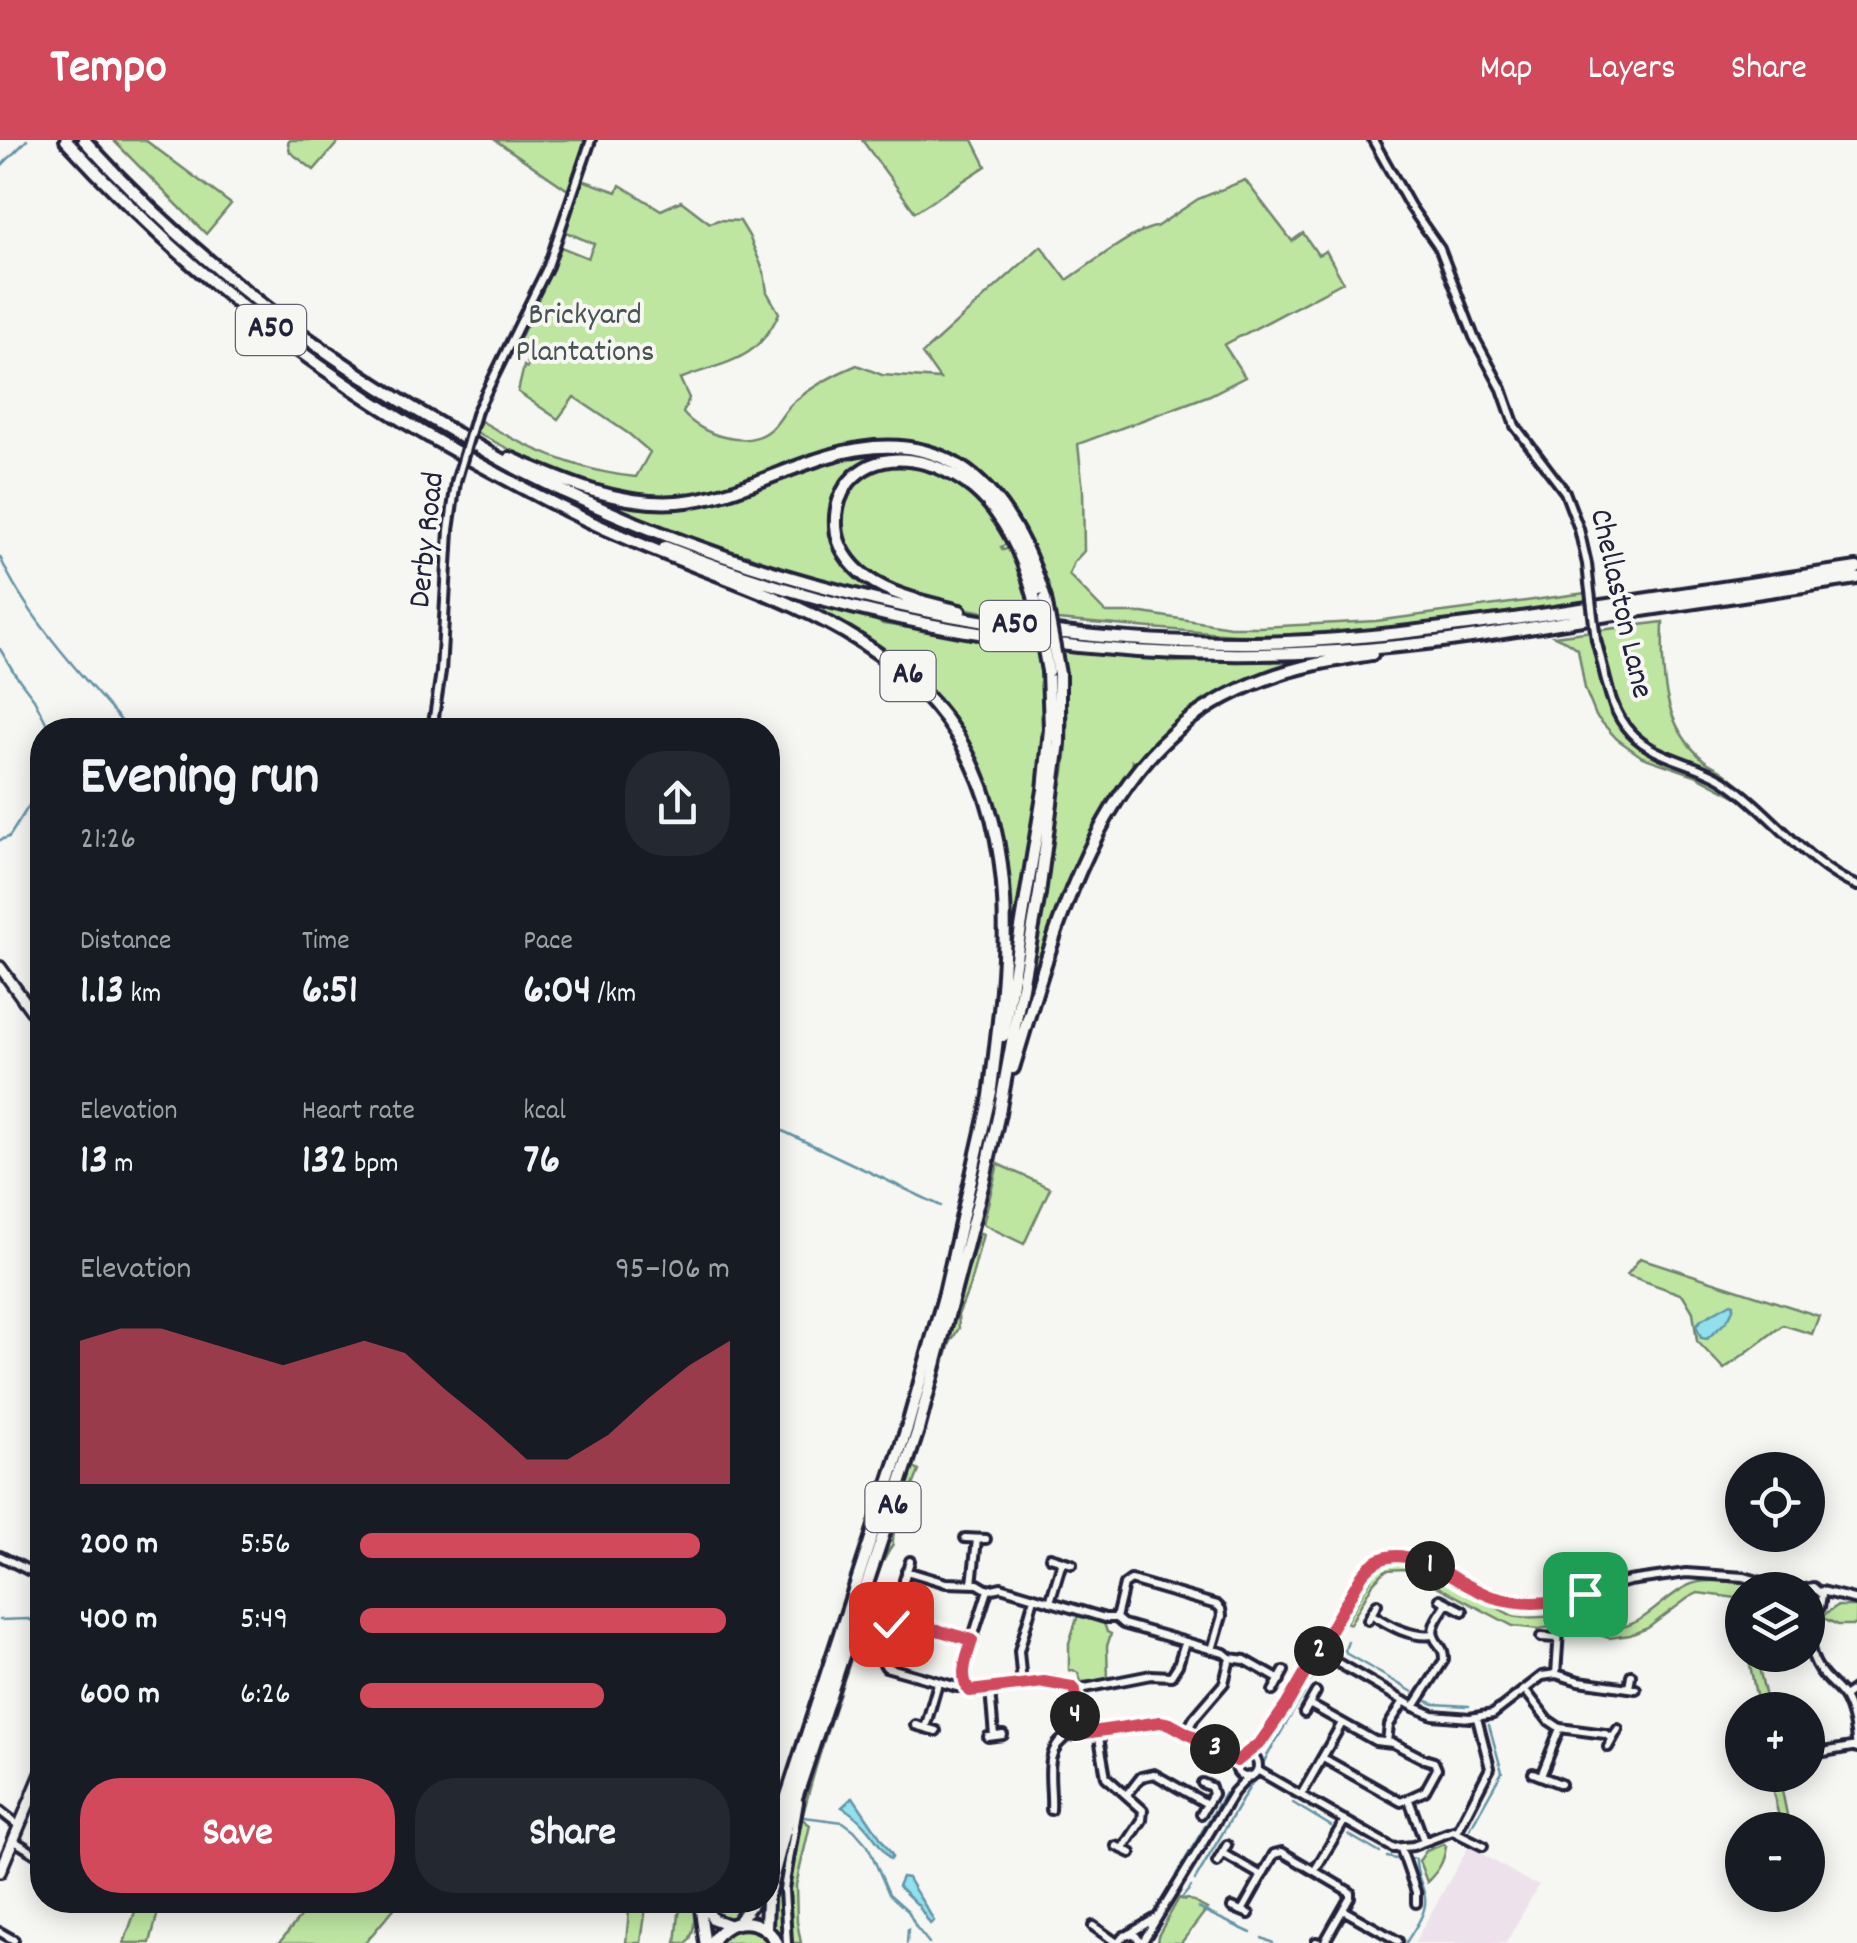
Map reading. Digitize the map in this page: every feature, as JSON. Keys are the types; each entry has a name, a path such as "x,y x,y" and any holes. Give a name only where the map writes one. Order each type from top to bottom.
{"highway":[{"name":"A50","path":"66,140 218,287 369,399 454,450 508,479 638,537 744,576 841,604 942,626 1062,644 1200,654 1302,653 1407,646 1857,578"},
{"name":"A50","path":"84,140 197,251 283,322 362,376 476,445 586,502 661,533 730,558 874,600 1034,629 1156,640 1256,642 1357,638 1857,568"},
{"name":"A6","path":"476,445 593,491 658,502 718,495 855,450 897,448 926,453 962,469 996,498 1028,548 1039,597 1054,672 1059,742 1033,932 999,1113 965,1259 918,1430 780,1847"},
{"path":"1034,629 914,600 864,576 851,563 838,538 836,512 842,492 857,475 889,460 922,462 950,473 974,488 999,516 1039,597"},
{"name":"A6","path":"508,479 621,536 843,630 879,652 938,709 957,736 978,774 1000,852 1005,952 990,1096 946,1292 908,1425 780,1817"},
{"path":"999,1113 1048,955 1072,894 1105,822 1144,762 1198,713 1253,684 1314,664 1407,646"},
{"path":"990,1096 1038,835 1054,672"},
{"path":"708,1943 720,1930 748,1913"},
{"name":"A6","path":"766,1929 767,1913"},
{"path":"734,1924 752,1922 766,1929 777,1943"}],"main road":[{"path":"0,967 30,1008"},
{"path":"0,1872 30,1800"},
{"path":"702,1913 708,1943"},
{"path":"709,1913 713,1919 734,1924"}],"street":[{"name":"Derby Road","path":"434,718 442,672 449,530 456,482 477,411 548,266 591,140"},
{"name":"Chellaston Lane","path":"1373,140 1410,206 1440,248 1474,337 1502,390 1515,426 1565,492 1579,529 1596,640 1616,709 1634,736 1654,750 1724,780 1814,860 1857,886"},
{"path":"966,1538 986,1539"},
{"path":"972,1584 977,1539"},
{"path":"1237,1761 1261,1742 1365,1572 1375,1562 1395,1555 1421,1561 1482,1592 1520,1602 1573,1598 1666,1574 1725,1575"},
{"path":"0,1556 30,1570"},
{"path":"1050,1557 1072,1564"},
{"path":"904,1580 910,1561"},
{"path":"1050,1602 1062,1562"},
{"path":"906,1571 988,1590 1001,1587 1116,1618 1124,1624 1230,1658 1239,1657 1280,1680"},
{"path":"1116,1618 1124,1585 1131,1580 1217,1605 1222,1616 1212,1650"},
{"path":"988,1590 964,1669 970,1691 1022,1684 1066,1684 1075,1690 1152,1675 1171,1676 1185,1642"},
{"path":"1825,1591 1853,1600"},
{"path":"1022,1684 1019,1651 1034,1598"},
{"path":"1825,1605 1853,1600"},
{"path":"1414,1708 1444,1659 1434,1625 1444,1601 1463,1611"},
{"path":"1376,1604 1369,1617 1410,1633 1434,1634"},
{"path":"966,1686 956,1688 882,1664 881,1659 892,1622 898,1619 972,1640"},
{"path":"1541,1637 1559,1635 1556,1674"},
{"path":"1319,1652 1414,1708 1432,1714 1478,1718 1501,1710 1542,1676 1556,1674 1632,1688 1632,1675"},
{"path":"1186,1732 1224,1683 1230,1658"},
{"path":"1274,1690 1284,1671"},
{"path":"1822,1672 1844,1697 1857,1747 1825,1752"},
{"path":"926,1728 938,1682"},
{"path":"1844,1697 1857,1688"},
{"path":"990,1690 995,1736"},
{"path":"1075,1690 1078,1734"},
{"path":"1525,1690 1548,1720 1560,1728 1612,1738"},
{"path":"1304,1713 1316,1692"},
{"path":"1387,1742 1386,1733 1404,1702"},
{"path":"1310,1704 1375,1742 1387,1742 1436,1766 1425,1791 1409,1800 1396,1800 1323,1758"},
{"path":"1457,1832 1490,1768 1478,1718"},
{"path":"1051,1810 1051,1755 1061,1740 1078,1734 1160,1722 1237,1761"},
{"path":"1301,1795 1342,1723"},
{"path":"915,1725 936,1731"},
{"path":"1560,1728 1537,1774 1562,1784"},
{"path":"1608,1747 1618,1729"},
{"path":"1098,1732 1106,1777 1144,1814 1124,1849"},
{"path":"1093,1926 1122,1939 1136,1936 1142,1943 1234,1792 1257,1766 1261,1742"},
{"path":"1247,1755 1301,1795 1394,1848 1448,1832 1457,1832 1483,1846"},
{"path":"1234,1792 1237,1761"},
{"path":"1238,1771 1242,1776 1250,1776"},
{"path":"1127,1795 1141,1777 1154,1774 1209,1801"},
{"path":"787,1943 784,1888 802,1776"},
{"path":"1202,1783 1213,1790 1202,1814"},
{"path":"1409,1800 1424,1841"},
{"path":"0,1811 19,1826"},
{"path":"1315,1870 1345,1820"},
{"path":"13,1840 30,1851"},
{"path":"1217,1862 1225,1848 1262,1876"},
{"path":"1401,1849 1416,1903"},
{"path":"1232,1907 1245,1913 1274,1854 1281,1851 1349,1890 1350,1898 1320,1943"},
{"path":"1343,1910 1397,1942 1402,1932"},
{"path":"1122,1939 1160,1914"},
{"path":"0,1943 2,1933 14,1940"}],"shaded area":[{"path":"1469,1846 1539,1884 1506,1943 1414,1943"}],"green space":[{"path":"113,140 145,140 231,204 206,234"},
{"path":"290,140 340,140 314,170 290,152"},
{"path":"495,140 585,140 568,190"},
{"path":"862,140 973,140 986,166 915,212"},
{"name":"Brickyard Plantations","path":"582,180 617,192 620,185 661,210 681,201 710,223 740,221 779,313 761,342 750,351 680,379 689,398 683,413 691,421 724,437 748,439 769,431 791,404 824,381 857,365 882,375 940,379 922,354 1041,246 1067,280 1124,241 1156,227 1198,199 1245,180 1292,241 1303,233 1318,255 1326,251 1343,282 1224,345 1245,377 1210,395 1078,444 1084,551 1069,575 1106,613 1143,613 1230,627 1376,621 1586,593 1587,602 1385,628 1277,635 1057,620 1038,559 1009,505 966,464 938,450 896,441 854,443 729,485 662,496 614,490 542,465 476,432 481,421 555,458 615,474 636,477 650,452 574,397 558,419 518,392 524,366 529,364 528,358 516,348 561,247 588,258 594,244 566,232"},
{"path":"874,451 924,457 907,455 868,462 833,510 853,570 935,608 790,572 748,555 712,547 563,486 632,504 678,507 722,499 828,461"},
{"path":"893,464 948,476 986,507 1009,538 1001,547 1003,550 1013,547 1030,595 1027,597 1032,620 941,603 907,592 876,578 853,559 840,535 842,505 862,477"},
{"path":"764,587 865,615 883,624 1038,646 1040,669 1045,670 1043,748 1035,825 1008,978 1009,893 999,827 961,737 943,710 898,661 897,652 892,656 837,622"},
{"path":"1663,622 1664,679 1679,730 1704,760 1734,780 1756,807 1695,775 1642,757 1617,739 1596,716 1585,689 1578,649 1554,636"},
{"path":"1059,650 1171,659 1170,662 1272,662 1344,655 1234,688 1139,764 1132,761 1135,769 1109,808 1020,1029 1066,759 1066,693"},
{"path":"998,1164 1050,1188 1024,1244 983,1224"},
{"path":"980,1233 983,1234 969,1288 958,1315 959,1328 950,1343 914,1468 919,1471 900,1508 893,1544 878,1575 808,1795 802,1819 810,1825 796,1885 801,1943 791,1943 789,1884 805,1797 915,1457"},
{"path":"1640,1258 1819,1316 1812,1334 1783,1325 1724,1369 1697,1341 1693,1312 1683,1295 1627,1275"},
{"path":"1391,1559 1409,1561 1513,1616 1568,1616 1610,1628 1631,1624 1695,1583 1725,1582 1725,1596 1698,1593 1648,1628 1609,1638 1562,1625 1539,1629 1513,1626 1404,1569 1386,1570 1373,1583 1350,1624 1346,1622 1377,1568"},
{"path":"1837,1606 1857,1606 1856,1625 1838,1625 1825,1619 1825,1614"},
{"path":"1078,1615 1104,1623 1111,1634 1107,1646 1108,1680 1081,1682 1078,1673 1069,1671 1069,1643"},
{"path":"1751,1672 1760,1672 1765,1692 1755,1692"},
{"path":"1773,1792 1782,1792 1786,1812 1778,1812"},
{"path":"1444,1844 1438,1870 1427,1882 1419,1861 1426,1851"},
{"path":"784,1845 787,1846 781,1898 785,1943 781,1943 772,1927 769,1913 780,1913"},
{"path":"1179,1898 1207,1909 1181,1943 1157,1943 1158,1936"},
{"path":"134,1913 158,1913 150,1943 124,1943"},
{"path":"303,1913 390,1913 365,1943 279,1943"},
{"path":"629,1913 645,1913 641,1943 626,1943"},
{"path":"694,1913 687,1943 676,1943 679,1914"},
{"path":"715,1913 740,1913 729,1920"},
{"path":"747,1926 762,1932 772,1943 716,1943 730,1931"}],"water":[{"path":"1734,1304 1727,1320 1707,1339 1701,1338 1696,1325"},
{"path":"853,1797 892,1858 862,1823 842,1807"},
{"path":"902,1877 908,1878 931,1915 934,1921 930,1924 918,1905 898,1886"}],"waterway":[{"path":"0,167 27,140"},
{"path":"0,557 41,625 119,718"},
{"path":"0,649 44,718"},
{"path":"0,840 9,837 30,804"},
{"path":"780,1130 941,1206"},
{"path":"0,1620 30,1620"},
{"path":"1348,1641 1347,1654 1413,1692"},
{"path":"1310,1682 1321,1664"},
{"path":"1263,1763 1304,1693"},
{"path":"1427,1701 1469,1706"},
{"path":"1470,1829 1502,1772 1489,1725"},
{"path":"1195,1880 1252,1783"},
{"path":"1176,1875 1225,1793"},
{"path":"1293,1803 1331,1826"},
{"path":"804,1817 843,1822 854,1830 868,1846 889,1894 908,1911 929,1943"},
{"path":"1349,1835 1380,1853"},
{"path":"1387,1857 1396,1859"},
{"path":"1406,1943 1425,1904 1416,1859 1411,1858"},
{"path":"1182,1898 1191,1887"},
{"path":"1198,1908 1251,1933"},
{"path":"907,1943 908,1929"},
{"path":"1262,1938 1273,1943"}],"route":[{"path":"891,1624 898,1619 972,1640 964,1669 970,1691 1044,1682 1072,1687 1078,1734 1160,1722 1237,1761 1261,1742 1319,1652 1362,1575 1382,1558 1402,1555 1421,1561 1472,1588 1506,1600 1548,1602 1585,1594"}]}
